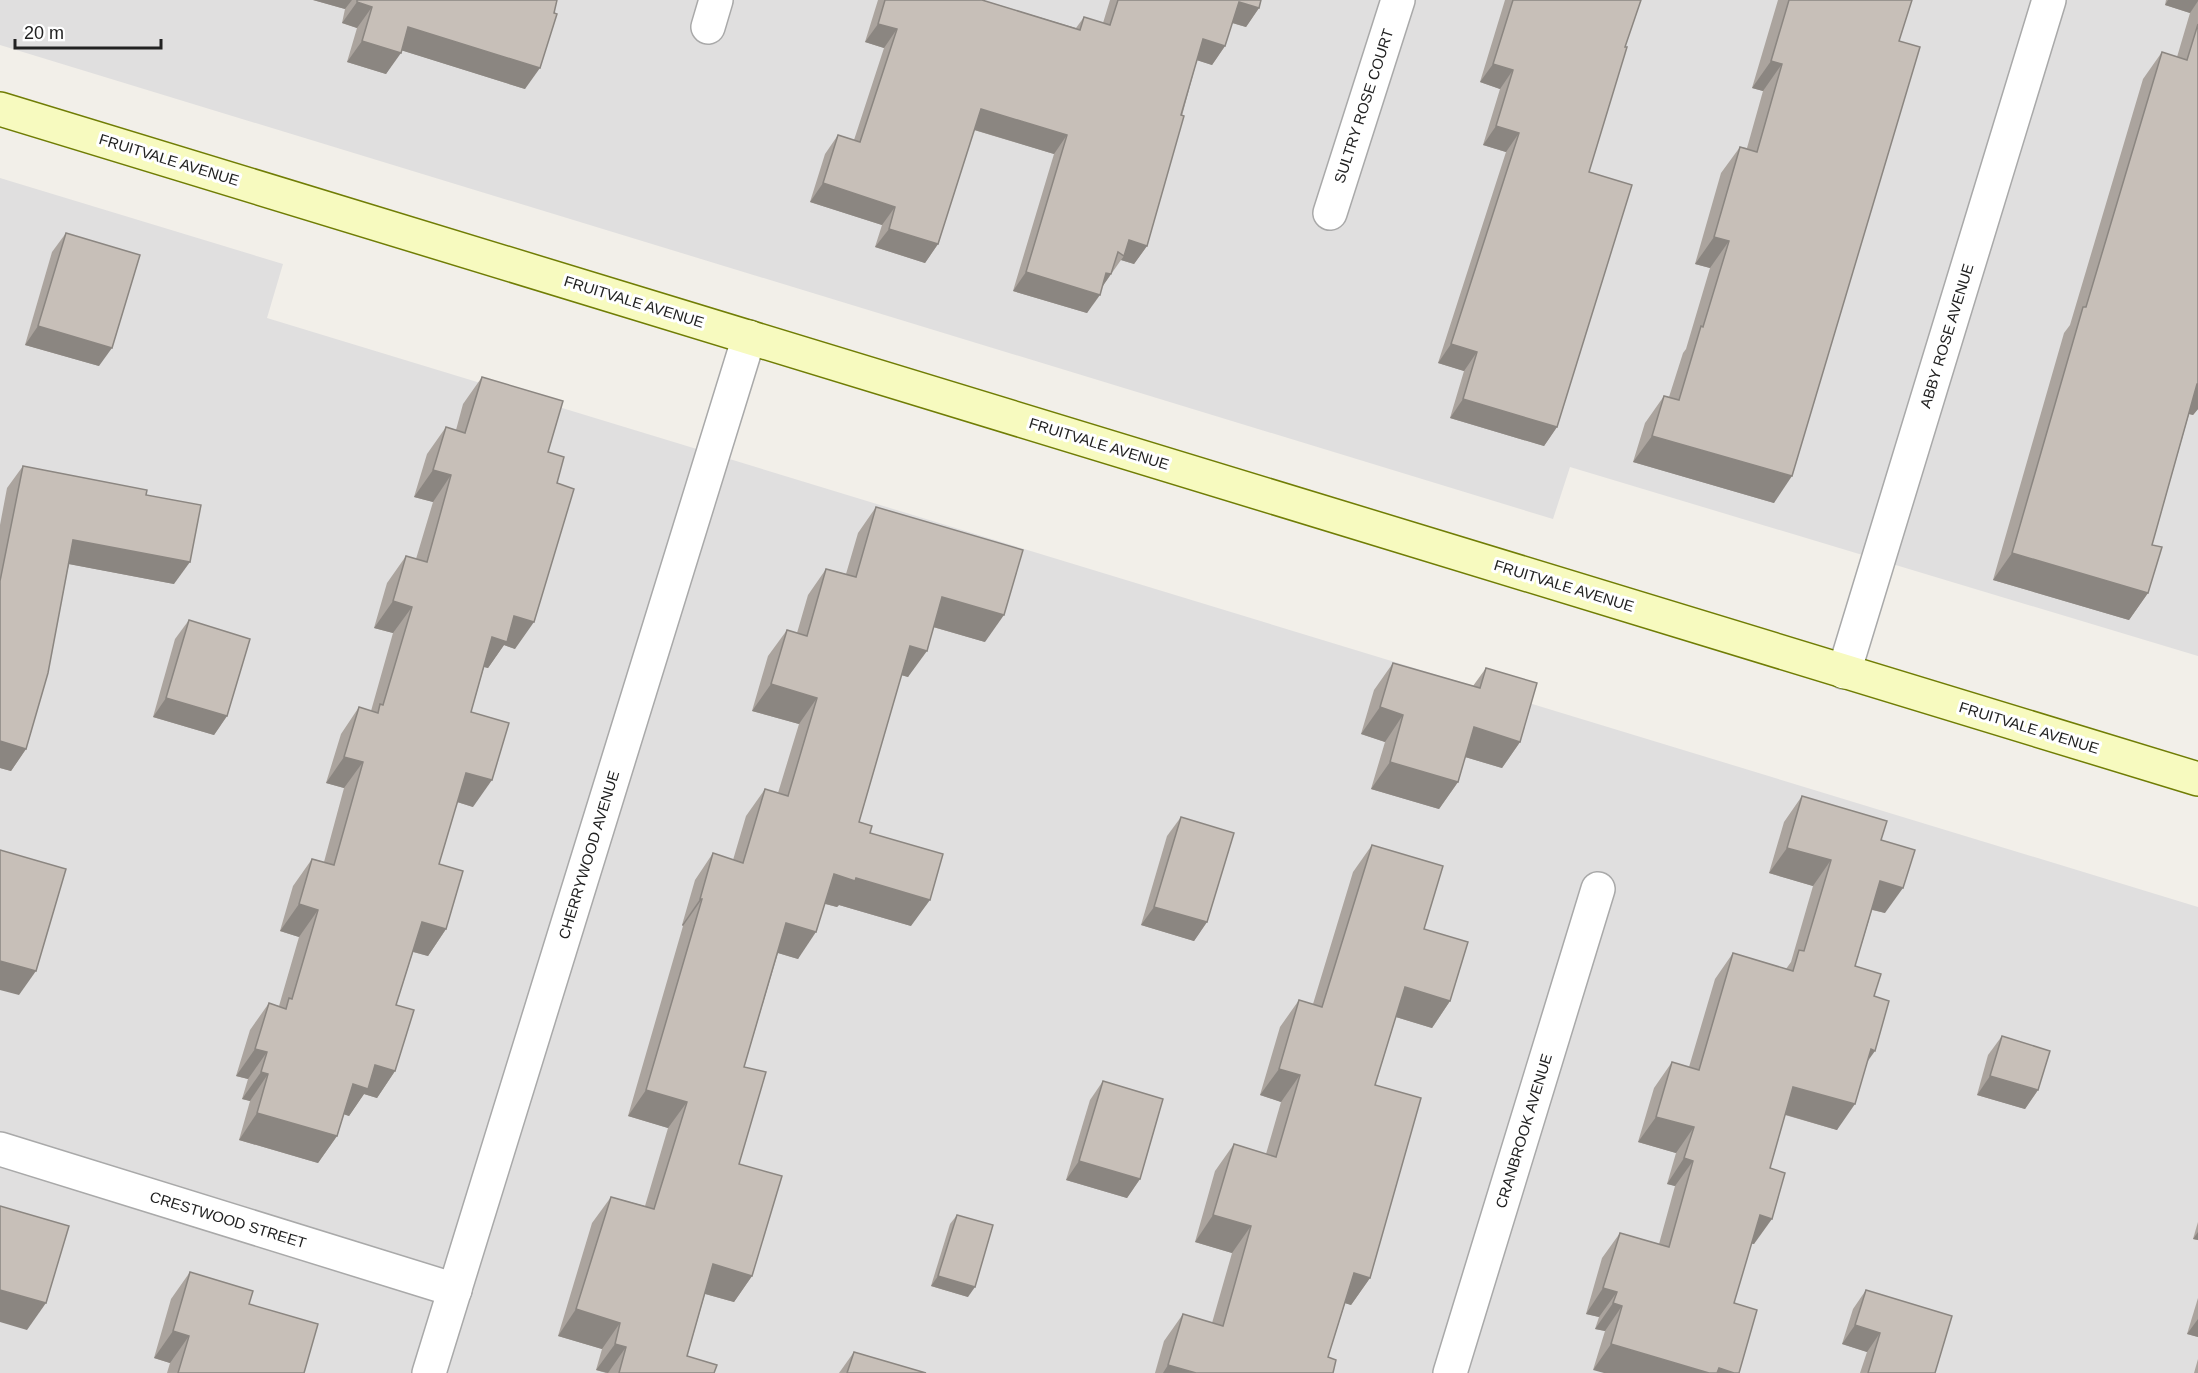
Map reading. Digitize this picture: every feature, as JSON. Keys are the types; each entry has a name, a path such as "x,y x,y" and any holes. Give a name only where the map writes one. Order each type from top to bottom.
{"main road":[{"name":"FRUITVALE AVENUE","path":"0,109 2198,779"}],"street":[{"name":"SULTRY ROSE COURT","path":"1330,213 1398,0"},
{"name":"ABBY ROSE AVENUE","path":"1844,672 2049,0"},
{"name":"CHERRYWOOD AVENUE","path":"429,1373 749,337"},
{"name":"CRANBROOK AVENUE","path":"1450,1373 1598,889"},
{"name":"CRESTWOOD STREET","path":"0,1149 455,1290"}],"shaded area":[{"path":"0,0 2198,0 2198,656 1570,467 1553,519 0,45"},
{"path":"0,178 283,264 267,318 2198,907 2198,1373 0,1373"}],"building":[{"path":"357,0 557,0 554,13 557,14 540,68 408,27 401,53 362,41 372,7 357,2"},
{"path":"885,0 982,0 1080,30 1084,17 1110,25 1118,0 1261,0 1259,8 1239,2 1225,46 1203,39 1147,246 1129,240 1124,256 1118,252 1111,274 1106,273 1100,295 1026,272 1067,135 981,109 938,244 889,229 895,207 823,183 838,135 860,142 897,29 878,24"},
{"path":"1513,0 1641,0 1589,172 1632,185 1557,427 1463,399 1477,352 1451,344 1519,133 1496,126 1513,70 1493,64"},
{"path":"1789,0 1912,0 1899,41 1920,47 1792,476 1652,436 1664,396 1679,400 1701,326 1703,327 1729,241 1714,237 1740,147 1757,152 1782,64 1771,61"},
{"path":"2198,24 2198,384 2152,545 2162,547 2148,593 2012,553 2083,307 2086,307 2162,52 2187,60"},
{"path":"66,233 140,255 112,348 38,326"},
{"path":"482,377 563,401 548,452 564,457 557,483 574,489 534,622 514,616 507,642 492,637 471,712 509,723 492,780 466,773 439,864 463,871 446,929 422,922 396,1005 414,1010 395,1071 375,1065 368,1089 353,1084 337,1136 257,1113 268,1074 261,1072 267,1052 255,1049 269,1003 286,1009 289,998 292,999 318,910 299,904 312,859 334,865 363,762 344,757 359,707 378,713 380,704 383,705 412,607 393,601 406,556 427,562 451,475 433,470 446,427 465,433"},
{"path":"23,466 147,490 146,495 201,505 190,562 73,540 48,673 26,749 0,741 0,581"},
{"path":"876,507 1023,550 1004,615 942,597 927,651 910,646 859,822 872,826 870,833 943,854 930,900 856,878 855,881 834,874 816,932 786,923 744,1067 766,1072 739,1164 782,1176 752,1276 713,1264 687,1356 717,1365 714,1373 619,1373 626,1347 615,1344 620,1323 576,1309 611,1197 654,1209 687,1102 646,1090 702,899 700,899 713,853 743,863 765,789 788,796 817,698 771,684 787,630 807,636 826,569 856,577"},
{"path":"189,620 250,639 227,716 166,698"},
{"path":"1393,663 1480,688 1486,668 1537,683 1520,742 1474,727 1458,782 1390,762 1403,715 1380,707"},
{"path":"1802,796 1887,821 1881,840 1915,850 1903,888 1880,881 1855,966 1881,974 1874,996 1889,1001 1875,1051 1871,1049 1855,1104 1793,1087 1770,1168 1785,1173 1772,1219 1760,1215 1734,1303 1757,1310 1739,1373 1719,1368 1717,1373 1709,1373 1611,1344 1622,1306 1613,1303 1617,1292 1603,1288 1620,1233 1669,1247 1693,1161 1684,1158 1694,1127 1656,1117 1672,1062 1699,1070 1733,953 1793,971 1799,950 1804,951 1831,860 1787,848"},
{"path":"1181,817 1234,833 1207,922 1154,907"},
{"path":"1372,845 1443,866 1424,929 1468,942 1450,1001 1405,987 1375,1085 1421,1098 1370,1278 1354,1273 1328,1357 1336,1360 1333,1373 1196,1373 1168,1365 1183,1314 1223,1326 1251,1226 1213,1215 1234,1144 1276,1157 1300,1075 1279,1069 1299,1000 1322,1007"},
{"path":"0,850 66,869 36,971 0,961"},
{"path":"2002,1036 2050,1051 2038,1090 1990,1076"},
{"path":"1103,1081 1163,1099 1140,1179 1079,1161"},
{"path":"0,1206 69,1226 46,1303 0,1290"},
{"path":"957,1215 993,1225 975,1287 938,1276"},
{"path":"190,1272 253,1291 249,1304 318,1324 304,1373 178,1373 189,1336 173,1331"},
{"path":"1866,1290 1952,1316 1935,1373 1868,1373 1880,1333 1855,1325"},
{"path":"854,1352 926,1373 847,1373"}]}
